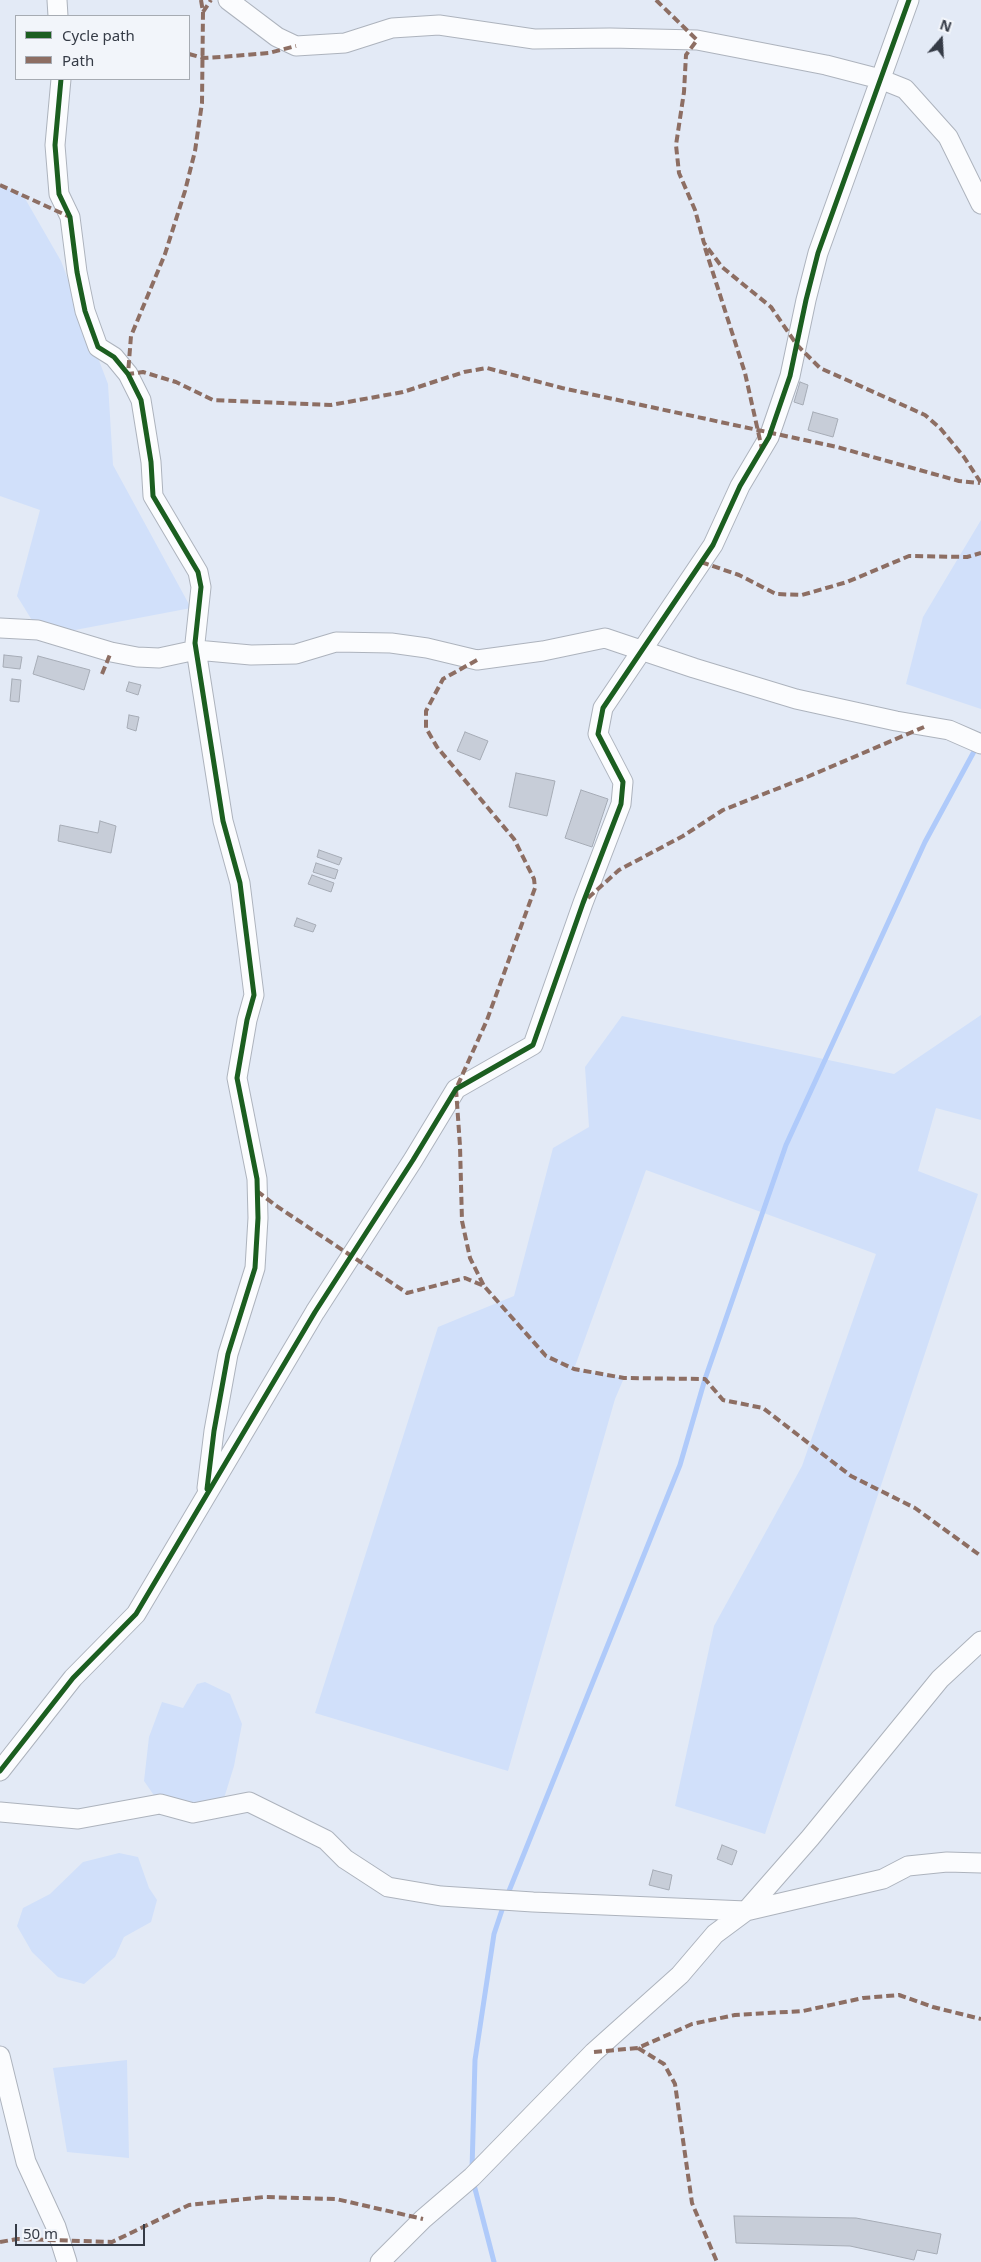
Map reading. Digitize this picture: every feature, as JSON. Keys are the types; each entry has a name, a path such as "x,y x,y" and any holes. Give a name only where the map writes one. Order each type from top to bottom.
{"street":[{"path":"57,0 58,15"},
{"path":"228,0 277,37 296,46 345,44 392,28 439,25 534,39 697,40 826,65 880,79 905,90 948,137 981,204"},
{"path":"0,1771 73,1678 136,1614 315,1312 413,1160 456,1089 534,1045 583,902 621,804 623,782 598,734 602,708 713,545 740,486 769,437 790,376 818,253 908,0"},
{"path":"61,80 55,145 59,194 70,217 77,272 85,310 98,347 114,357 128,374 141,400 151,462 153,496 198,572 201,587 194,642 223,821 240,883 254,995 247,1020 238,1078 257,1180 258,1218 255,1268 228,1354 214,1431 206,1495"},
{"path":"0,628 38,630 136,658 159,658 196,650 251,655 296,654 336,642 391,643 427,648 478,660 543,651 605,638 694,668 796,698 906,723 948,730 981,744"},
{"path":"380,2262 422,2219 472,2177 594,2052 680,1975 715,1934 746,1912 810,1838 940,1679 981,1641"},
{"path":"0,1812 78,1819 160,1804 193,1813 249,1802 326,1840 345,1859 388,1887 450,1896 746,1912 883,1878 908,1866 947,1862 981,1863"},
{"path":"0,2056 26,2162 56,2226 67,2262"}],"shaded area":[{"path":"0,185 23,195 61,261 108,384 113,465 191,608 54,634 38,630 17,596 40,510 0,496"},
{"path":"981,520 981,709 906,684 923,617"},
{"path":"981,1015 981,1120 936,1108 918,1171 978,1194 765,1834 675,1806 714,1626 802,1466 876,1254 646,1170 574,1369 624,1378 615,1399 508,1771 315,1713 438,1327 514,1296 553,1148 589,1127 585,1067 622,1016 894,1074"},
{"path":"205,1682 230,1694 242,1724 234,1766 221,1808 160,1804 144,1781 149,1737 162,1702 183,1708 197,1684"},
{"path":"119,1853 138,1857 149,1888 157,1900 151,1922 124,1937 115,1957 84,1984 58,1977 32,1952 17,1926 23,1908 50,1894 83,1862"},
{"path":"127,2060 129,2158 67,2152 53,2068"}],"building":[{"path":"800,382 808,385 803,405 794,402"},
{"path":"813,412 838,419 833,437 808,430"},
{"path":"4,655 22,657 20,669 3,667"},
{"path":"38,656 90,670 84,690 33,674"},
{"path":"12,679 21,680 19,702 10,701"},
{"path":"129,682 141,685 138,695 126,691"},
{"path":"129,715 139,717 136,731 127,728"},
{"path":"465,732 488,741 480,760 457,751"},
{"path":"516,773 555,781 547,816 509,807"},
{"path":"581,790 608,799 592,847 565,838"},
{"path":"100,821 116,826 111,853 58,841 60,825 98,833"},
{"path":"319,850 342,858 339,865 317,857"},
{"path":"316,863 338,870 335,879 313,872"},
{"path":"312,875 334,883 331,892 308,884"},
{"path":"297,918 316,925 313,932 294,926"},
{"path":"722,1845 737,1851 732,1865 717,1859"},
{"path":"653,1870 672,1875 669,1890 649,1885"},
{"path":"734,2216 856,2218 941,2234 937,2254 917,2250 914,2260 850,2246 736,2243"}],"waterway":[{"path":"507,1896 680,1465 705,1379 786,1145 925,842 977,746"},
{"path":"472,2170 475,2060 494,1934 504,1904"},
{"path":"473,2181 494,2262"}],"marked path":[{"path":"201,0 203,12 202,103 195,151 185,191 165,254 131,336 128,374 143,372 176,382 213,400 331,405 403,392 464,372 487,368 562,388 837,447 959,481 980,483"},
{"path":"203,12 211,0"},
{"path":"656,0 697,40 686,55 684,92 676,145 679,173 695,210 704,243 722,267 771,307 797,345 820,368 925,415 940,428 964,457 981,483"},
{"path":"190,54 203,58 221,57 269,53 296,46"},
{"path":"0,185 70,217"},
{"path":"705,248 745,373 762,449"},
{"path":"701,562 739,575 776,594 802,595 847,582 909,556 967,557 981,553"},
{"path":"102,674 111,652"},
{"path":"477,660 443,679 426,711 426,728 437,747 514,839 534,879 535,888 487,1020 456,1089 462,1221 470,1258 484,1286"},
{"path":"588,898 619,870 683,836 723,810 807,777 924,727"},
{"path":"257,1191 407,1293 465,1278 484,1286 546,1356 574,1369 624,1378 705,1379 723,1400 763,1408 851,1476 915,1508 981,1556"},
{"path":"594,2052 638,2048 692,2024 735,2015 803,2011 863,1998 899,1995 933,2007 981,2019"},
{"path":"638,2048 664,2064 675,2084 692,2203 717,2262"},
{"path":"0,2242 17,2239 112,2242 189,2205 264,2197 336,2199 423,2219"}],"cycle path":[{"path":"0,1771 73,1678 136,1614 315,1312 413,1160 456,1089 533,1045 583,903 621,804 623,782 598,734 603,708 713,545 740,486 769,437 790,376 818,253 909,0"},
{"path":"61,80 55,145 59,194 70,217 77,272 85,311 98,347 114,357 128,374 141,400 151,462 153,496 198,572 201,587 195,643 223,821 240,883 254,995 247,1020 237,1078 257,1179 258,1218 255,1268 228,1354 214,1431 207,1489"}]}
